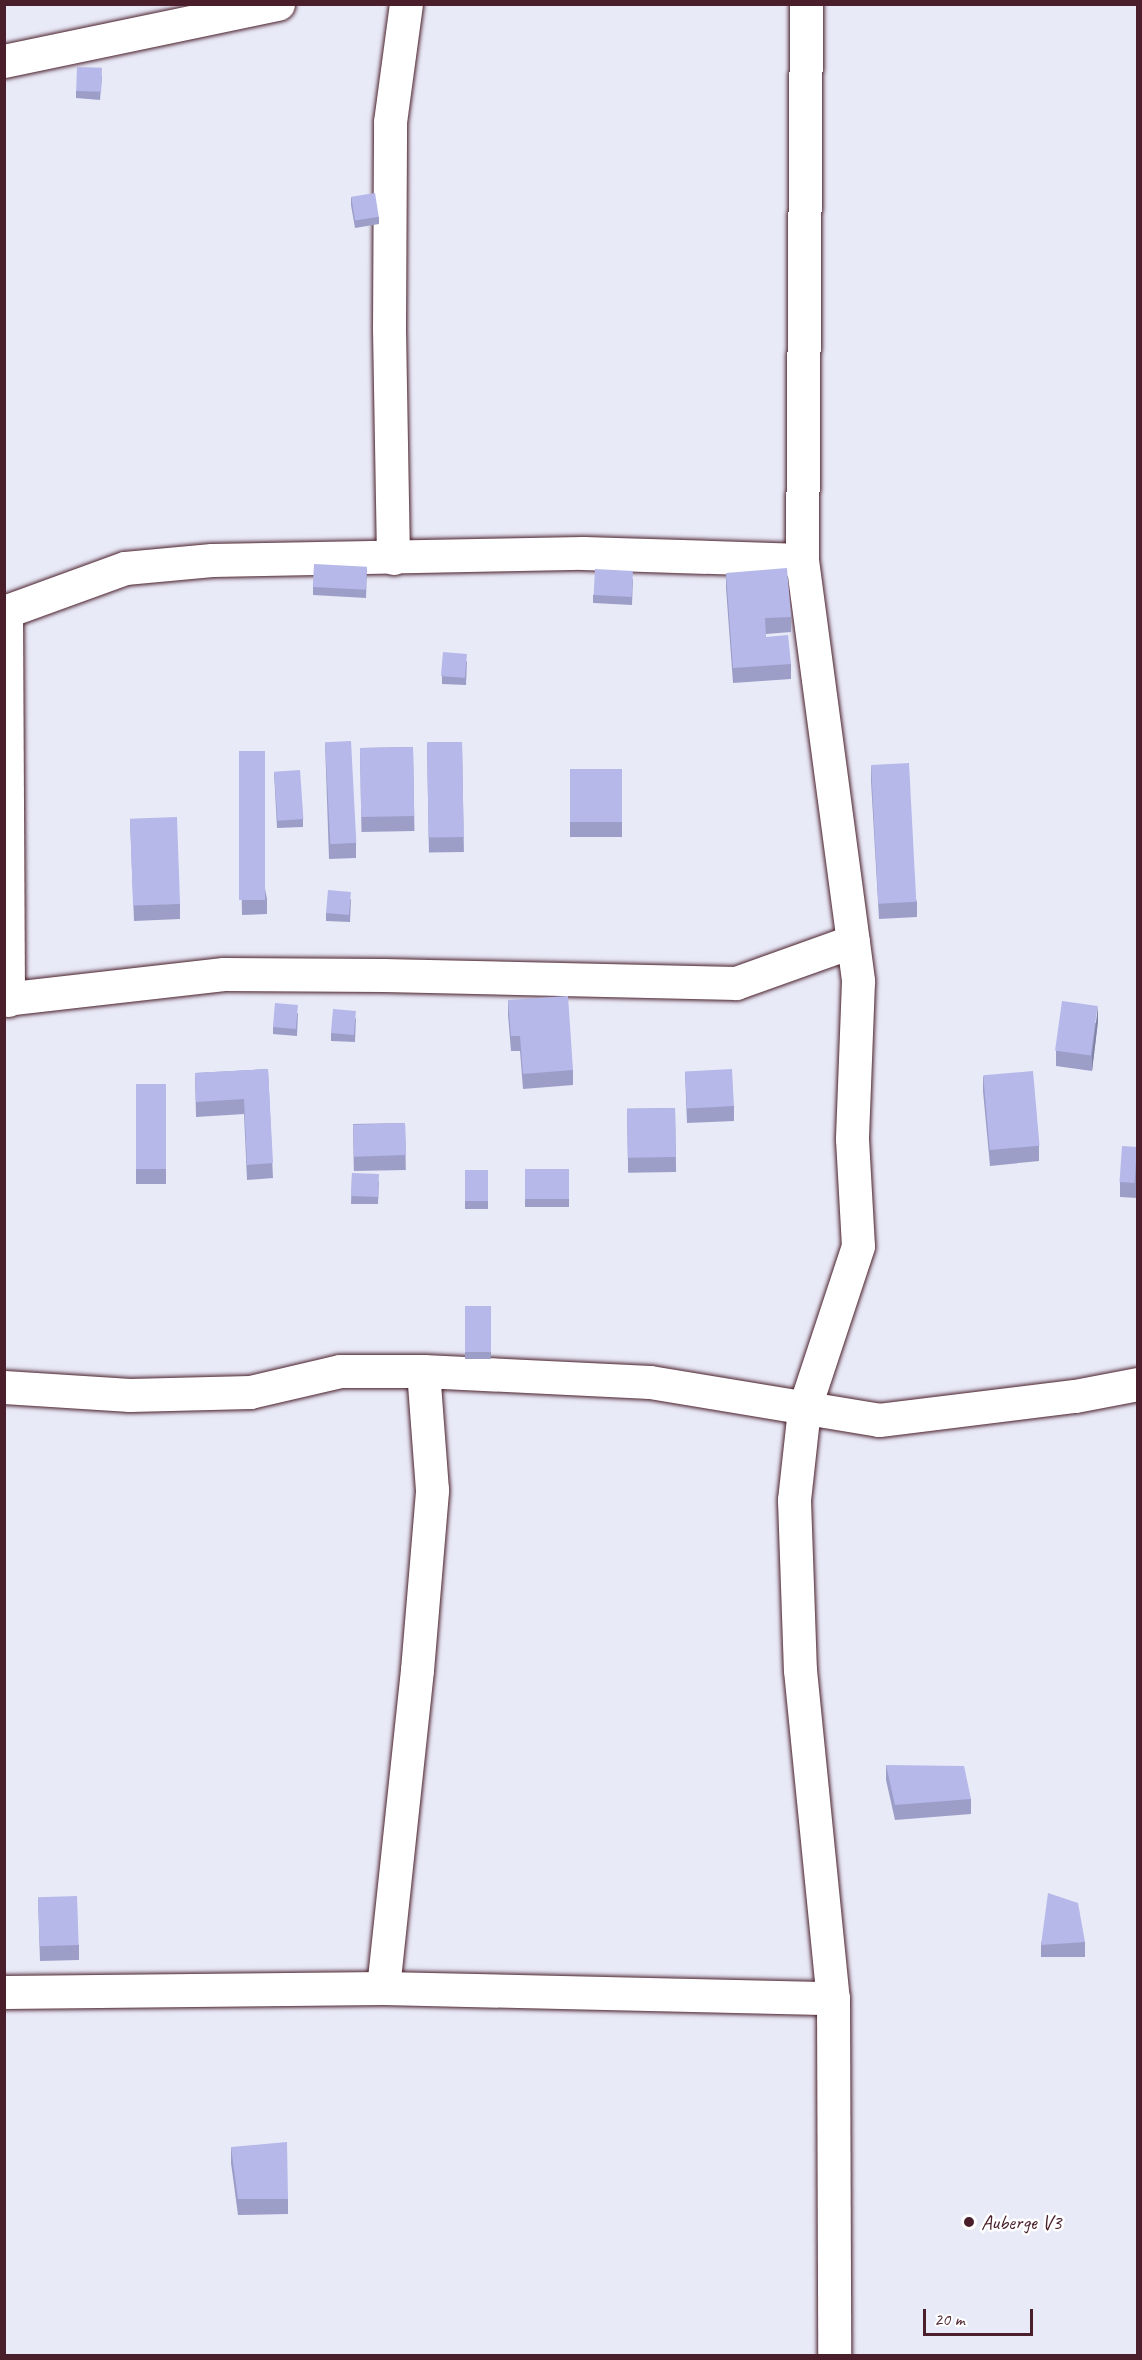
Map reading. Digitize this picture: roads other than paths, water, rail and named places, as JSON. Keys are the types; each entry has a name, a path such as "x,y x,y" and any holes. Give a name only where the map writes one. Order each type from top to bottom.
{"street":[{"path":"4,61 178,15 278,4"},
{"path":"393,558 389,328 390,122 406,4"},
{"path":"806,4 802,560 858,981 852,1139 858,1246 804,1409 794,1500 800,1670 833,1998 834,2355"},
{"path":"802,560 583,553 212,560 125,568 5,612 6,1000 224,974 736,983 853,941"},
{"path":"4,1387 130,1395 250,1392 340,1371 423,1371 650,1382 879,1420 1075,1396 1137,1384"},
{"path":"382,1988 417,1670 432,1490 423,1371"},
{"path":"4,1992 382,1988 833,1998"}],"place":[{"name":"Auberge V3","path":"969,2222"}]}
